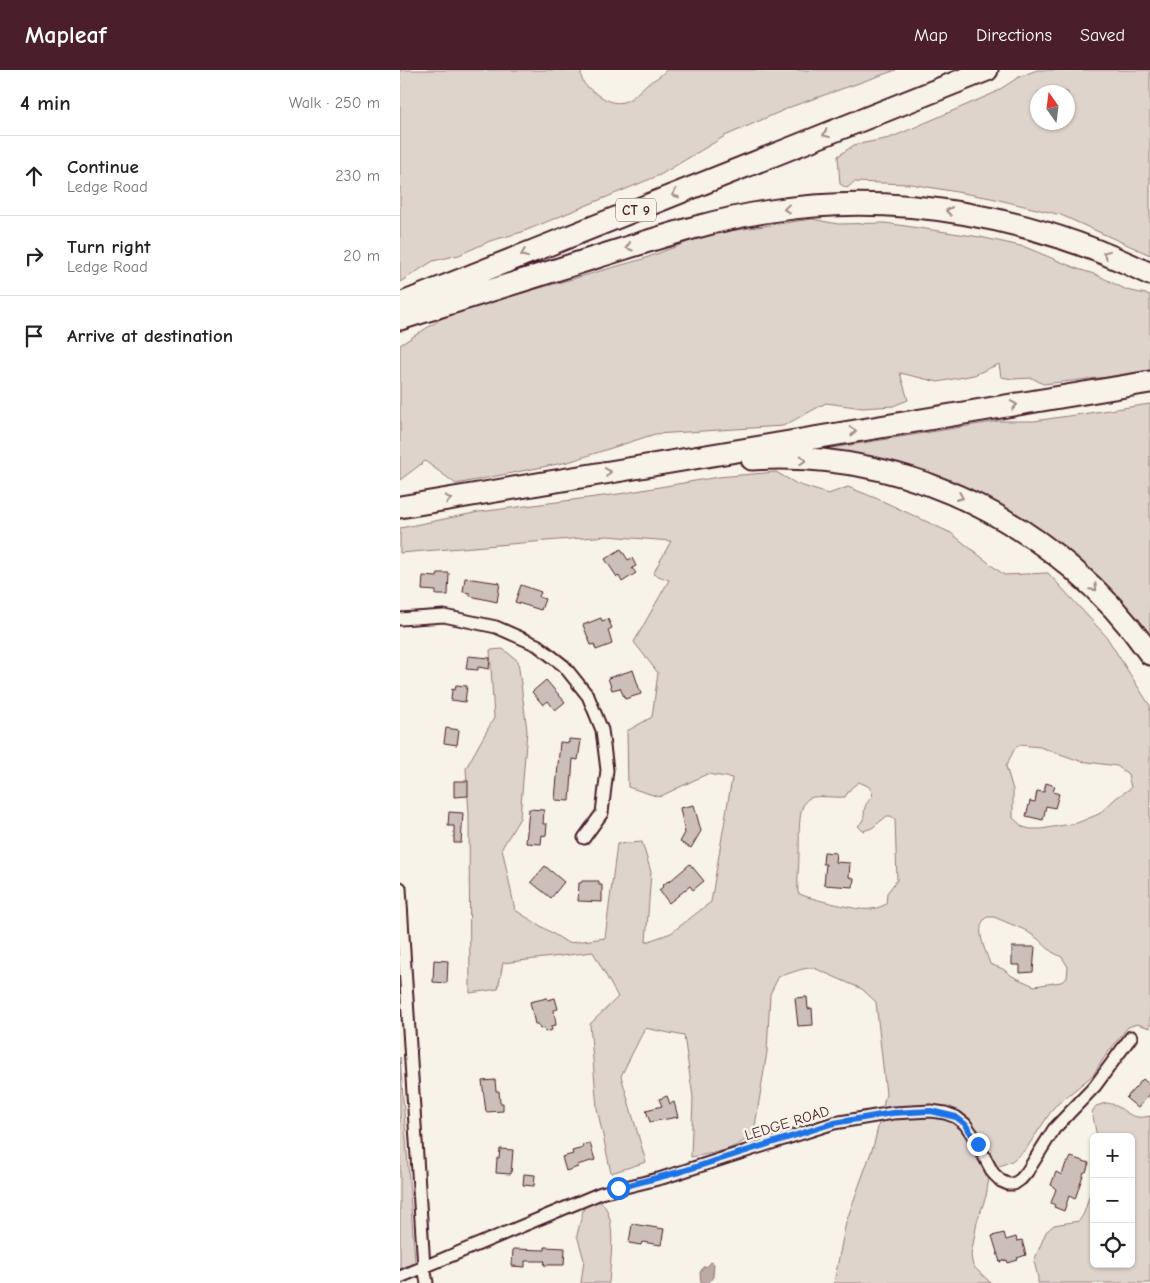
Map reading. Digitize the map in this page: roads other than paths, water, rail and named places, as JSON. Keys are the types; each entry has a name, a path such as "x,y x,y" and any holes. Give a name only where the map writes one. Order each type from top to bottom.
{"highway":[{"path":"872,116 902,95 961,70"},
{"name":"CT 9","path":"400,304 987,70"},
{"path":"400,319 694,227 764,212 820,206 901,206 944,210 983,217 1062,238 1106,254 1150,274"},
{"path":"400,507 1150,382"},
{"path":"684,460 786,459 843,463 890,472 964,498 1015,525 1060,558 1110,604 1150,654"}],"street":[{"path":"400,619 444,616 496,628 537,645 564,666 588,696 602,730 607,770 602,813 584,838"},
{"path":"400,888 424,1267 427,1283"},
{"name":"LEDGE ROAD","path":"424,1267 601,1193 676,1173 834,1123 892,1113 931,1111 956,1117 965,1124 972,1134 993,1173 1001,1181 1014,1184 1021,1179 1054,1129 1095,1086 1131,1037"},
{"path":"400,1277 424,1267"}]}
